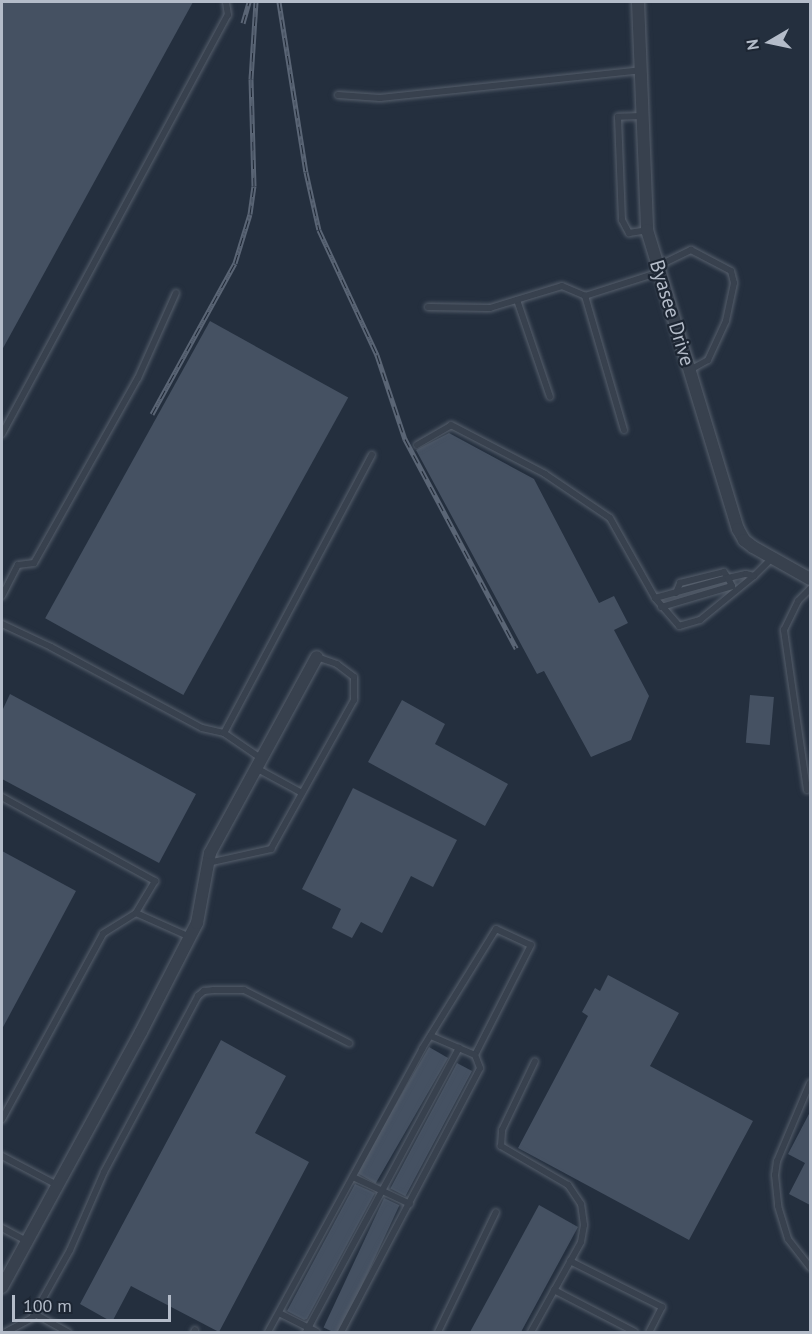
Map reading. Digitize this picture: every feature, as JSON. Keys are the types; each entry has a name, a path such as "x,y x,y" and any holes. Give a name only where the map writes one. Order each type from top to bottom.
{"street":[{"name":"Byasee Drive","path":"638,2 647,230 738,529 744,540 810,579"},
{"path":"2,1287 190,937 201,909 210,853 317,657"}],"lane":[{"path":"2,434 228,15 226,2"},
{"path":"338,95 380,98 640,70"},
{"path":"642,117 618,117 622,220 629,232 647,230"},
{"path":"428,307 490,308 562,286 585,296 659,269 691,250 731,271 734,283 726,321 708,360 689,370"},
{"path":"2,596 18,565 34,563 138,378 176,293"},
{"path":"585,296 624,430"},
{"path":"517,300 550,397"},
{"path":"417,445 450,425 545,474 610,518 655,598 679,626 693,623 754,576 772,558"},
{"path":"224,733 372,455"},
{"path":"655,598 746,574 754,576"},
{"path":"661,607 732,586 728,578"},
{"path":"807,790 784,630 798,601 810,589"},
{"path":"2,624 51,647 202,728 224,733 259,764 302,794"},
{"path":"208,863 271,849 354,700 354,677 337,664 317,657"},
{"path":"2,797 155,881 136,913 103,934 2,1119"},
{"path":"136,913 190,937"},
{"path":"268,1332 431,1036 496,929 531,945 475,1055"},
{"path":"6,1332 34,1314 70,1250 104,1172 198,996 204,991 244,990 349,1043"},
{"path":"341,1332 480,1068 475,1055 431,1036"},
{"path":"307,1330 459,1048"},
{"path":"531,1332 581,1242 584,1225 581,1204 568,1185 501,1146 501,1130 535,1061"},
{"path":"808,1265 788,1239 778,1206 775,1175 777,1161 810,1083"},
{"path":"2,1156 57,1185"},
{"path":"353,1177 410,1204"},
{"path":"438,1332 496,1212"},
{"path":"2,1228 26,1241"},
{"path":"570,1261 662,1307 649,1332"},
{"path":"554,1290 635,1332"},
{"path":"279,1313 307,1330 317,1332"},
{"path":"34,1314 68,1332"}],"building":[{"path":"2,2 193,2 2,350"},
{"path":"210,321 348,398 183,695 45,618"},
{"path":"449,433 534,479 599,603 614,596 628,623 614,630 649,696 631,740 591,757 544,671 537,674 416,450"},
{"path":"10,694 196,794 159,863 2,779 2,711"},
{"path":"750,695 774,697 770,745 746,743"},
{"path":"402,700 445,724 435,744 508,784 485,826 368,762"},
{"path":"353,788 457,840 433,887 411,876 382,933 361,922 352,938 332,928 341,909 302,889"},
{"path":"2,851 76,891 2,1029"},
{"path":"608,975 679,1013 650,1066 753,1121 689,1240 518,1148 588,1016 582,1012 595,988 600,991"},
{"path":"221,1040 286,1076 255,1133 309,1162 219,1332 131,1286 112,1322 80,1304"},
{"path":"429,1047 448,1058 376,1184 356,1173"},
{"path":"457,1063 472,1071 405,1196 390,1188"},
{"path":"810,1112 810,1205 789,1194 805,1163 788,1154"},
{"path":"355,1184 375,1193 307,1319 304,1320 287,1311"},
{"path":"384,1198 399,1205 340,1332 333,1332 324,1328"},
{"path":"539,1205 578,1227 521,1332 470,1332"}],"railway":[{"path":"243,23 249,2"},
{"path":"152,414 235,263 250,214 254,186 251,79 256,2"},
{"path":"279,2 306,172 319,230 377,355 405,439 516,648"}]}
